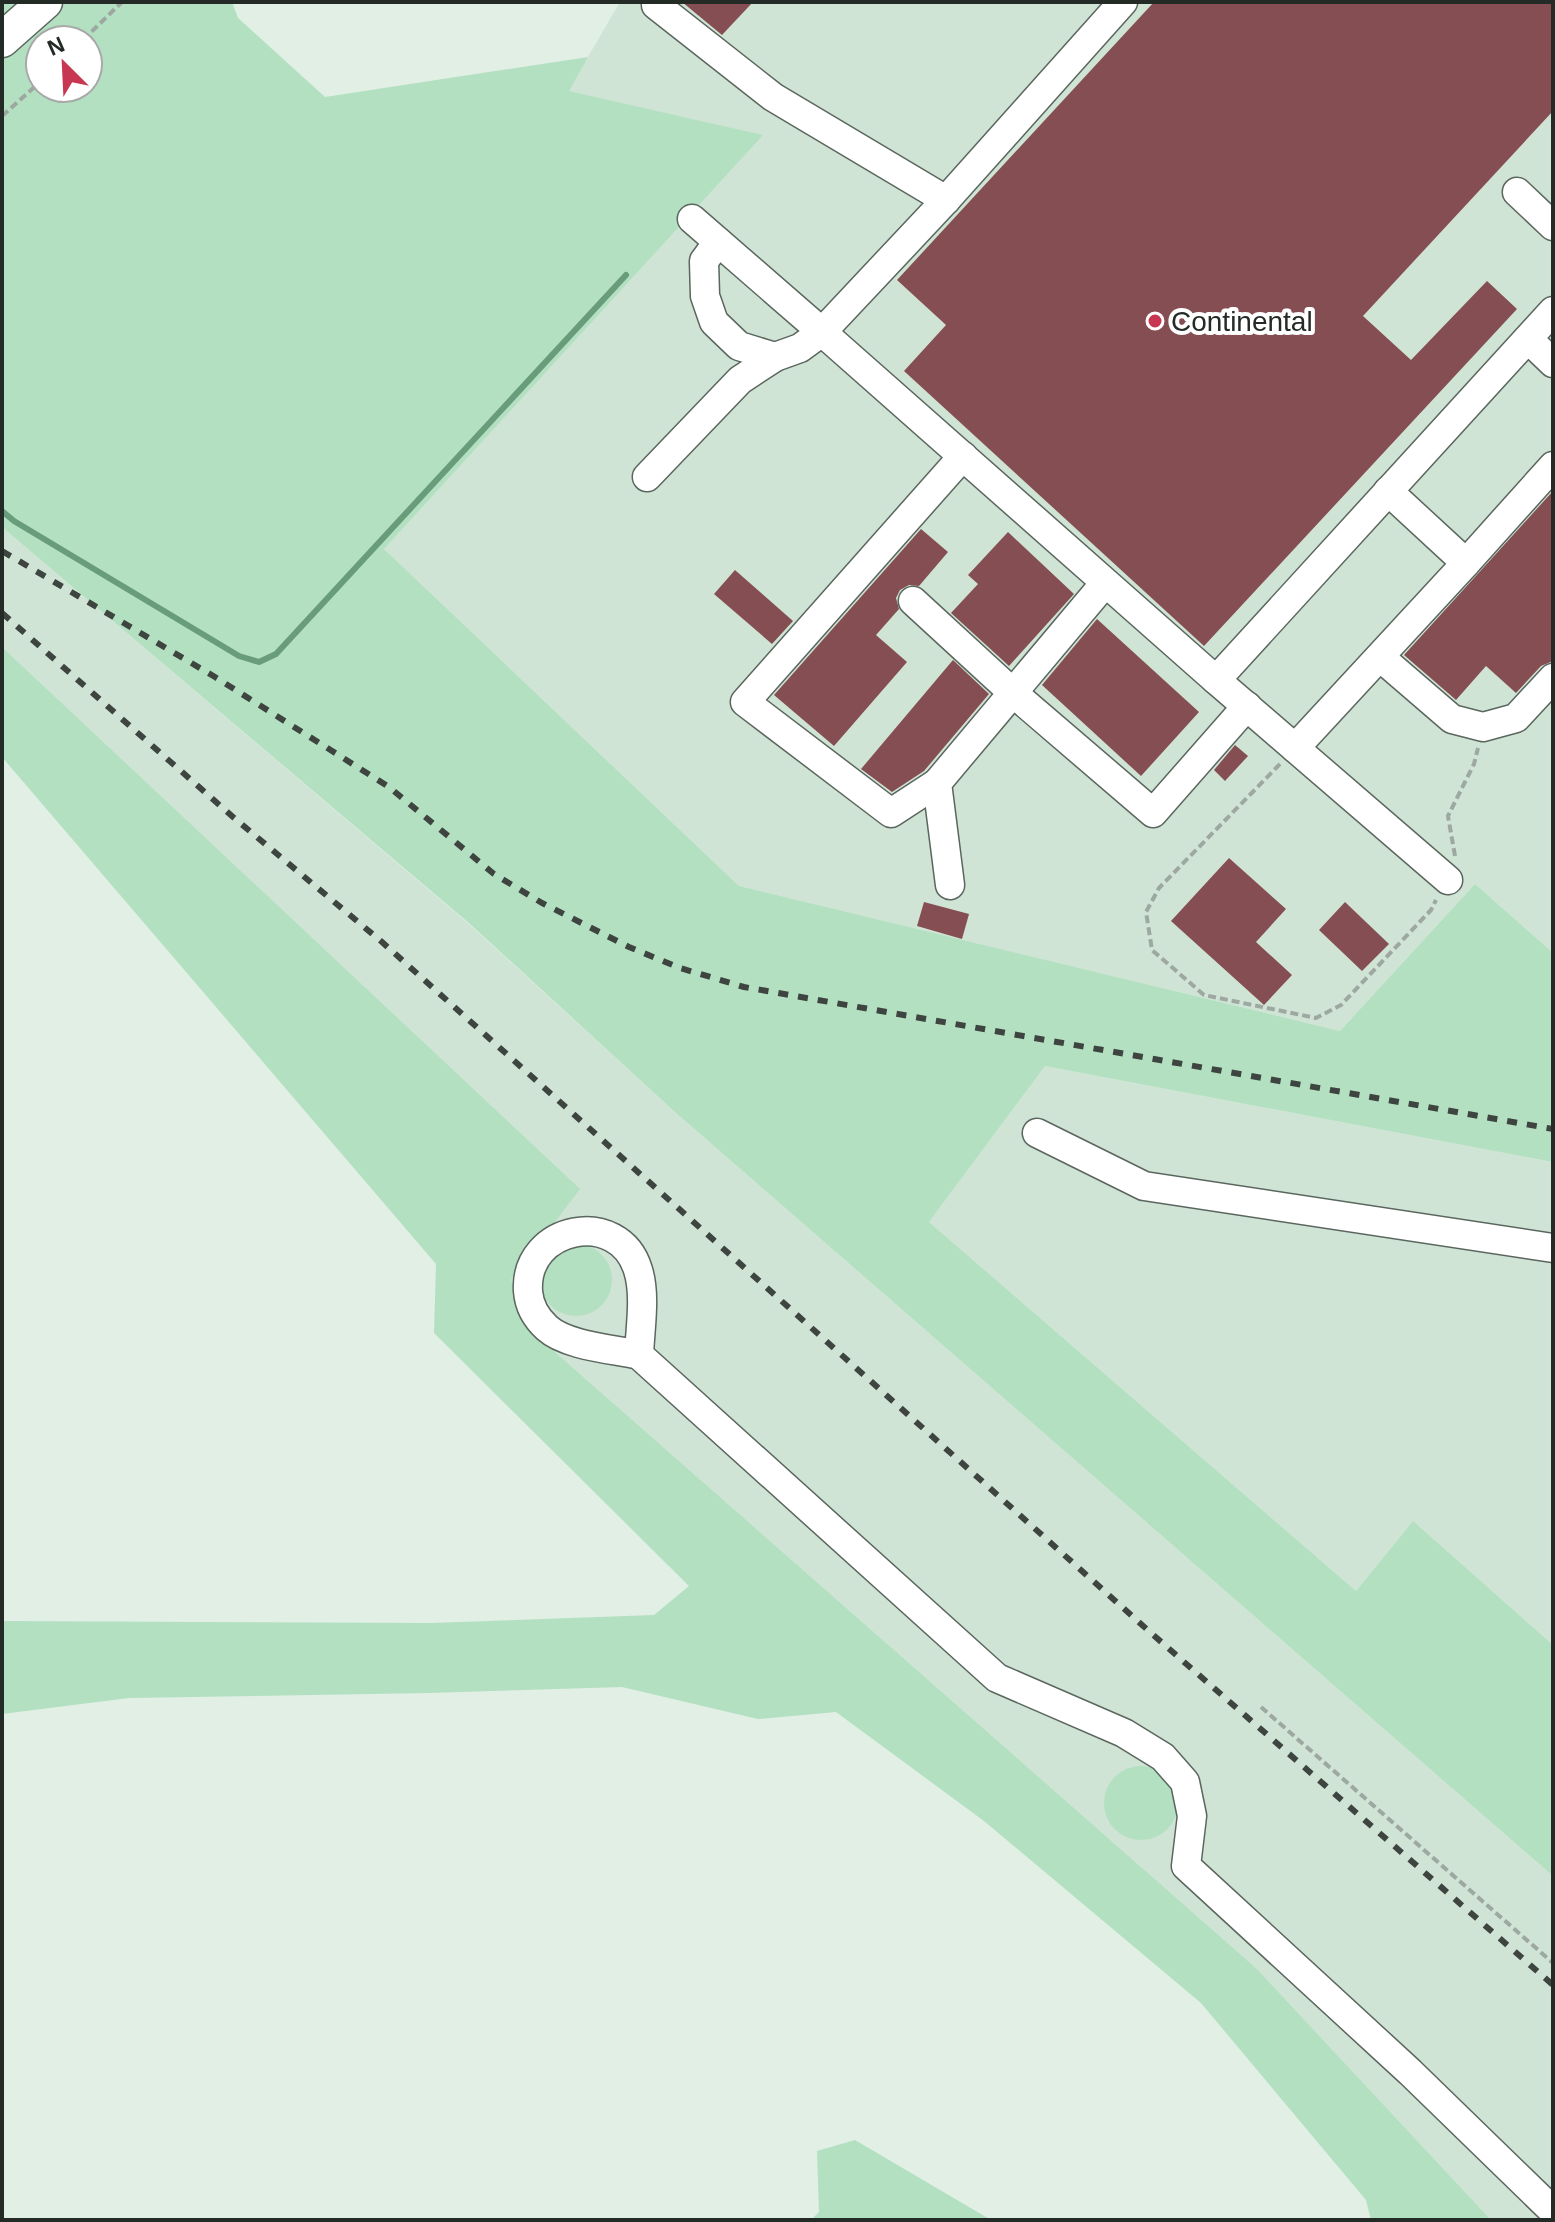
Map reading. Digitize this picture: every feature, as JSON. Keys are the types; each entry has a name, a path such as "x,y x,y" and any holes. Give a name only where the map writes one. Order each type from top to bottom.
{"main road":[{"path":"2,40 45,2"}],"lane":[{"path":"656,2 773,97 946,200"},
{"path":"647,477 740,380 775,357 800,348 822,332 946,200 1123,2"},
{"path":"1517,192 1553,226"},
{"path":"692,219 1448,880"},
{"path":"718,242 704,261 705,296 714,322 739,346 775,357"},
{"path":"1216,680 1553,311"},
{"path":"1528,339 1553,363"},
{"path":"963,456 745,702 891,813 937,783 1105,583"},
{"path":"1295,748 1553,466"},
{"path":"1388,491 1466,563"},
{"path":"913,601 1012,692 1153,813 1247,706"},
{"path":"1380,657 1452,719 1483,727 1516,718 1553,678"},
{"path":"937,783 950,885"},
{"path":"1037,1133 1144,1186 1553,1248"},
{"path":"639,1355 640,1283 633,1258 615,1239 603,1233 578,1230 553,1239 543,1248 530,1270 529,1296 538,1319 547,1328 569,1340 639,1355 997,1678 1124,1733 1163,1757 1185,1782 1188,1793 1192,1816 1186,1866 1410,2072 1553,2211"}],"path":[{"path":"99,24 122,2"},
{"path":"2,116 24,96"},
{"path":"1295,748 1159,888 1146,912 1152,950 1204,995 1316,1018 1341,1005 1431,910 1448,880 1456,851 1448,816 1474,764 1483,727"},
{"path":"1261,1707 1553,1963"}],"shaded area":[{"path":"620,2 1553,2 1553,953 1475,884 1340,1031 739,886 384,549 762,135 568,91"},
{"path":"2,527 470,925 675,1112 1553,1876 1553,2220 1491,2220 1256,1968 555,1352 511,1280 579,1189 2,647"},
{"path":"1045,1066 1553,1162 1553,1645 1413,1521 1356,1591 929,1222"}],"green space":[{"path":"2,2 232,2 238,18 325,97 588,57 569,91 763,135 384,549 739,886 1340,1031 1475,884 1553,953 1553,1162 1045,1066 929,1222 1356,1591 1413,1521 1553,1645 1553,1876 675,1112 470,924 2,527"},
{"path":"2,647 580,1189 511,1280 555,1352 1256,1968 1491,2220 1371,2220 1366,2200 1201,2003 984,1821 836,1712 758,1719 622,1687 129,1698 2,1714 2,1621 432,1623 654,1615 689,1586 434,1333 436,1264 2,757"},
{"path":"576,1244 602,1254 612,1280 602,1306 576,1316 550,1306 540,1280 550,1254"},
{"path":"1141,1766 1155,1769 1167,1777 1175,1789 1178,1803 1175,1817 1167,1829 1155,1837 1141,1840 1127,1837 1115,1829 1107,1817 1104,1803 1107,1789 1115,1777 1127,1769"},
{"path":"855,2140 991,2220 811,2220 819,2212 817,2151"}],"building":[{"path":"682,2 753,2 722,35"},
{"name":"Continental","path":"1154,2 1553,2 1553,111 1363,316 1411,360 1487,281 1517,309 1204,646 904,371 946,325 897,280"},
{"path":"1553,491 1553,661 1541,666 1516,693 1486,666 1456,700 1404,655"},
{"path":"921,529 948,552 919,586 909,585 900,590 896,598 899,609 876,635 907,662 834,746 774,695"},
{"path":"1008,532 1074,594 1009,666 951,613 978,584 968,575"},
{"path":"735,570 793,621 772,644 714,594"},
{"path":"1097,619 1199,712 1141,776 1042,685"},
{"path":"953,660 989,694 924,771 892,792 861,769"},
{"path":"1235,745 1248,756 1225,781 1214,770"},
{"path":"1229,858 1286,909 1256,942 1292,975 1264,1005 1171,921"},
{"path":"924,902 969,914 962,939 917,926"},
{"path":"1345,902 1389,944 1362,971 1319,930"}],"waterway":[{"path":"2,511 239,656 259,662 276,654 626,275"}],"railway":[{"path":"2,551 215,677 389,787 494,874 542,903 629,947 680,968 744,987 1553,1129"},
{"path":"2,613 233,817 382,942 1151,1633 1553,1985"}],"place":[{"name":"Continental","path":"1155,321"}]}
